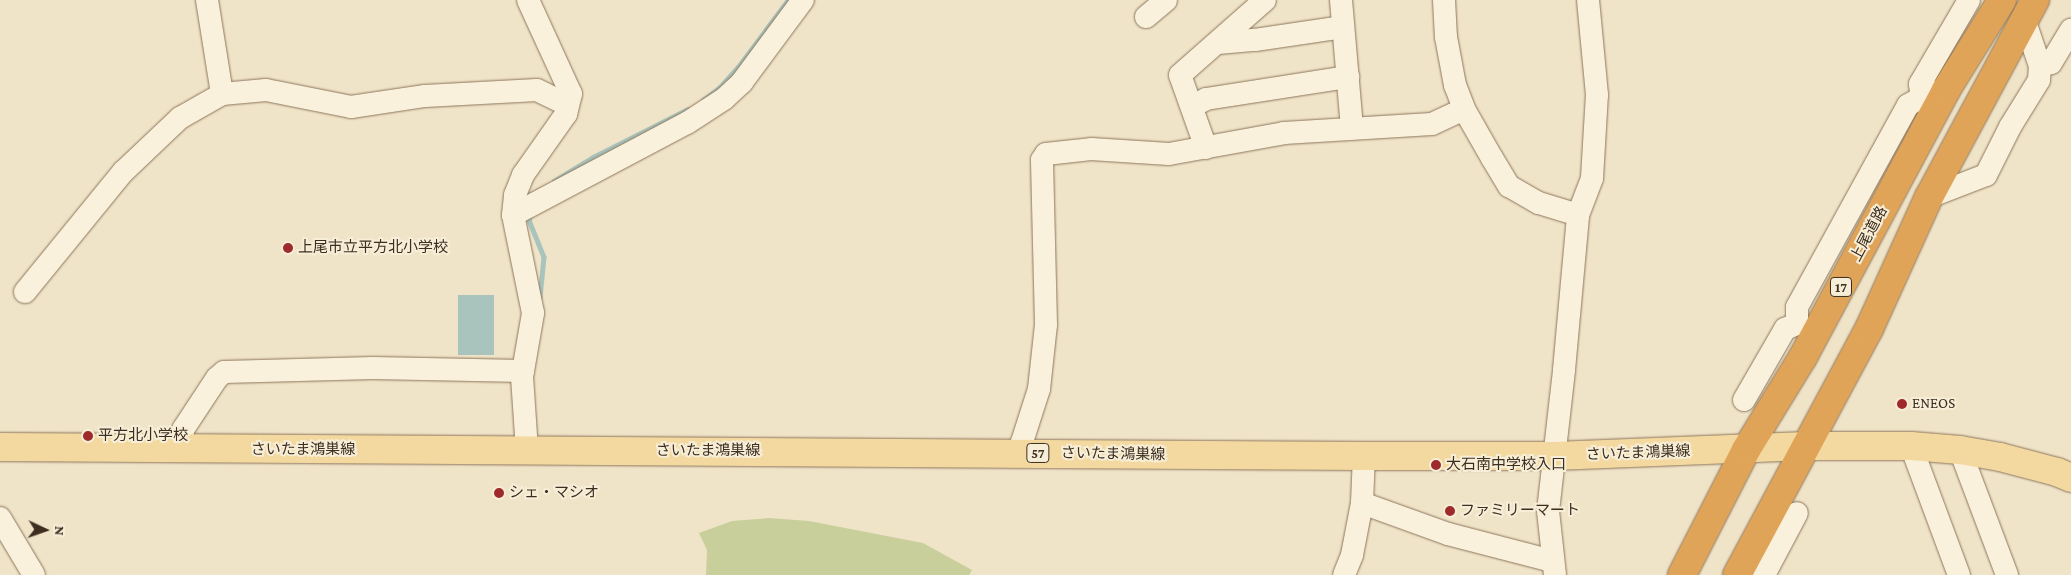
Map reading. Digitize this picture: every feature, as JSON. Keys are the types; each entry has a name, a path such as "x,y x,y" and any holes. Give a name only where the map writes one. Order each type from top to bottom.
{"highway":[{"name":"上尾道路","path":"1682,575 1746,450 1803,358 1934,94 2002,0"},
{"path":"1746,574 1806,446 1869,329 1929,197 2030,10"}],"main road":[{"name":"さいたま鴻巣線","path":"0,447 1555,456 1746,450 1806,446 1911,446 1960,450 2000,457 2057,472 2071,478"}],"street":[{"path":"207,0 222,94"},
{"path":"527,450 523,370 533,314 513,215 515,195 523,175 566,114 570,94 528,0"},
{"path":"513,215 687,123 724,99 742,82 804,0"},
{"path":"1146,17 1166,0"},
{"path":"1206,148 1180,75 1266,0"},
{"path":"1342,0 1352,129"},
{"path":"1444,0 1446,37 1455,84 1464,110 1510,186 1539,203 1578,216"},
{"path":"1362,503 1448,534 1554,568 1548,511 1578,216 1592,178 1597,95 1588,0"},
{"path":"1934,94 1920,84 1969,0"},
{"path":"1929,197 1986,175 2010,127 2039,80 2040,66 2030,10"},
{"path":"1218,43 1238,42 1343,27"},
{"path":"2040,66 2051,63 2071,30"},
{"path":"1192,106 1206,99 1348,77"},
{"path":"25,292 124,172 180,118 222,94 266,90 351,106 425,96 536,90 568,105"},
{"path":"1803,358 1797,324 1797,307 1908,105 1934,94"},
{"path":"1021,453 1039,389 1046,325 1042,160 1046,154 1091,149 1169,154 1284,133 1432,124 1464,110"},
{"path":"1744,400 1785,328 1797,324"},
{"path":"175,448 184,428 217,378 224,372 373,368 523,370"},
{"path":"1911,446 1959,575"},
{"path":"1960,450 2008,575"},
{"path":"1344,575 1352,555 1362,503 1364,456"},
{"path":"1746,574 1797,513"},
{"path":"0,518 34,575"}],"green space":[{"path":"769,518 809,521 923,543 972,570 969,575 706,575 707,550 699,533 732,521"}],"water":[{"path":"458,295 494,295 494,355 458,355"}],"waterway":[{"path":"703,100 719,88 738,67 788,0"},
{"path":"554,181 593,157 688,109"},
{"path":"531,214 529,220 544,257 540,298"}],"place":[{"name":"上尾市立平方北小学校","path":"288,248"},
{"name":"ENEOS","path":"1902,404"},
{"name":"平方北小学校","path":"88,436"},
{"name":"大石南中学校入口","path":"1436,465"},
{"name":"シェ・マシオ","path":"499,493"},
{"name":"ファミリーマート","path":"1450,511"}]}
